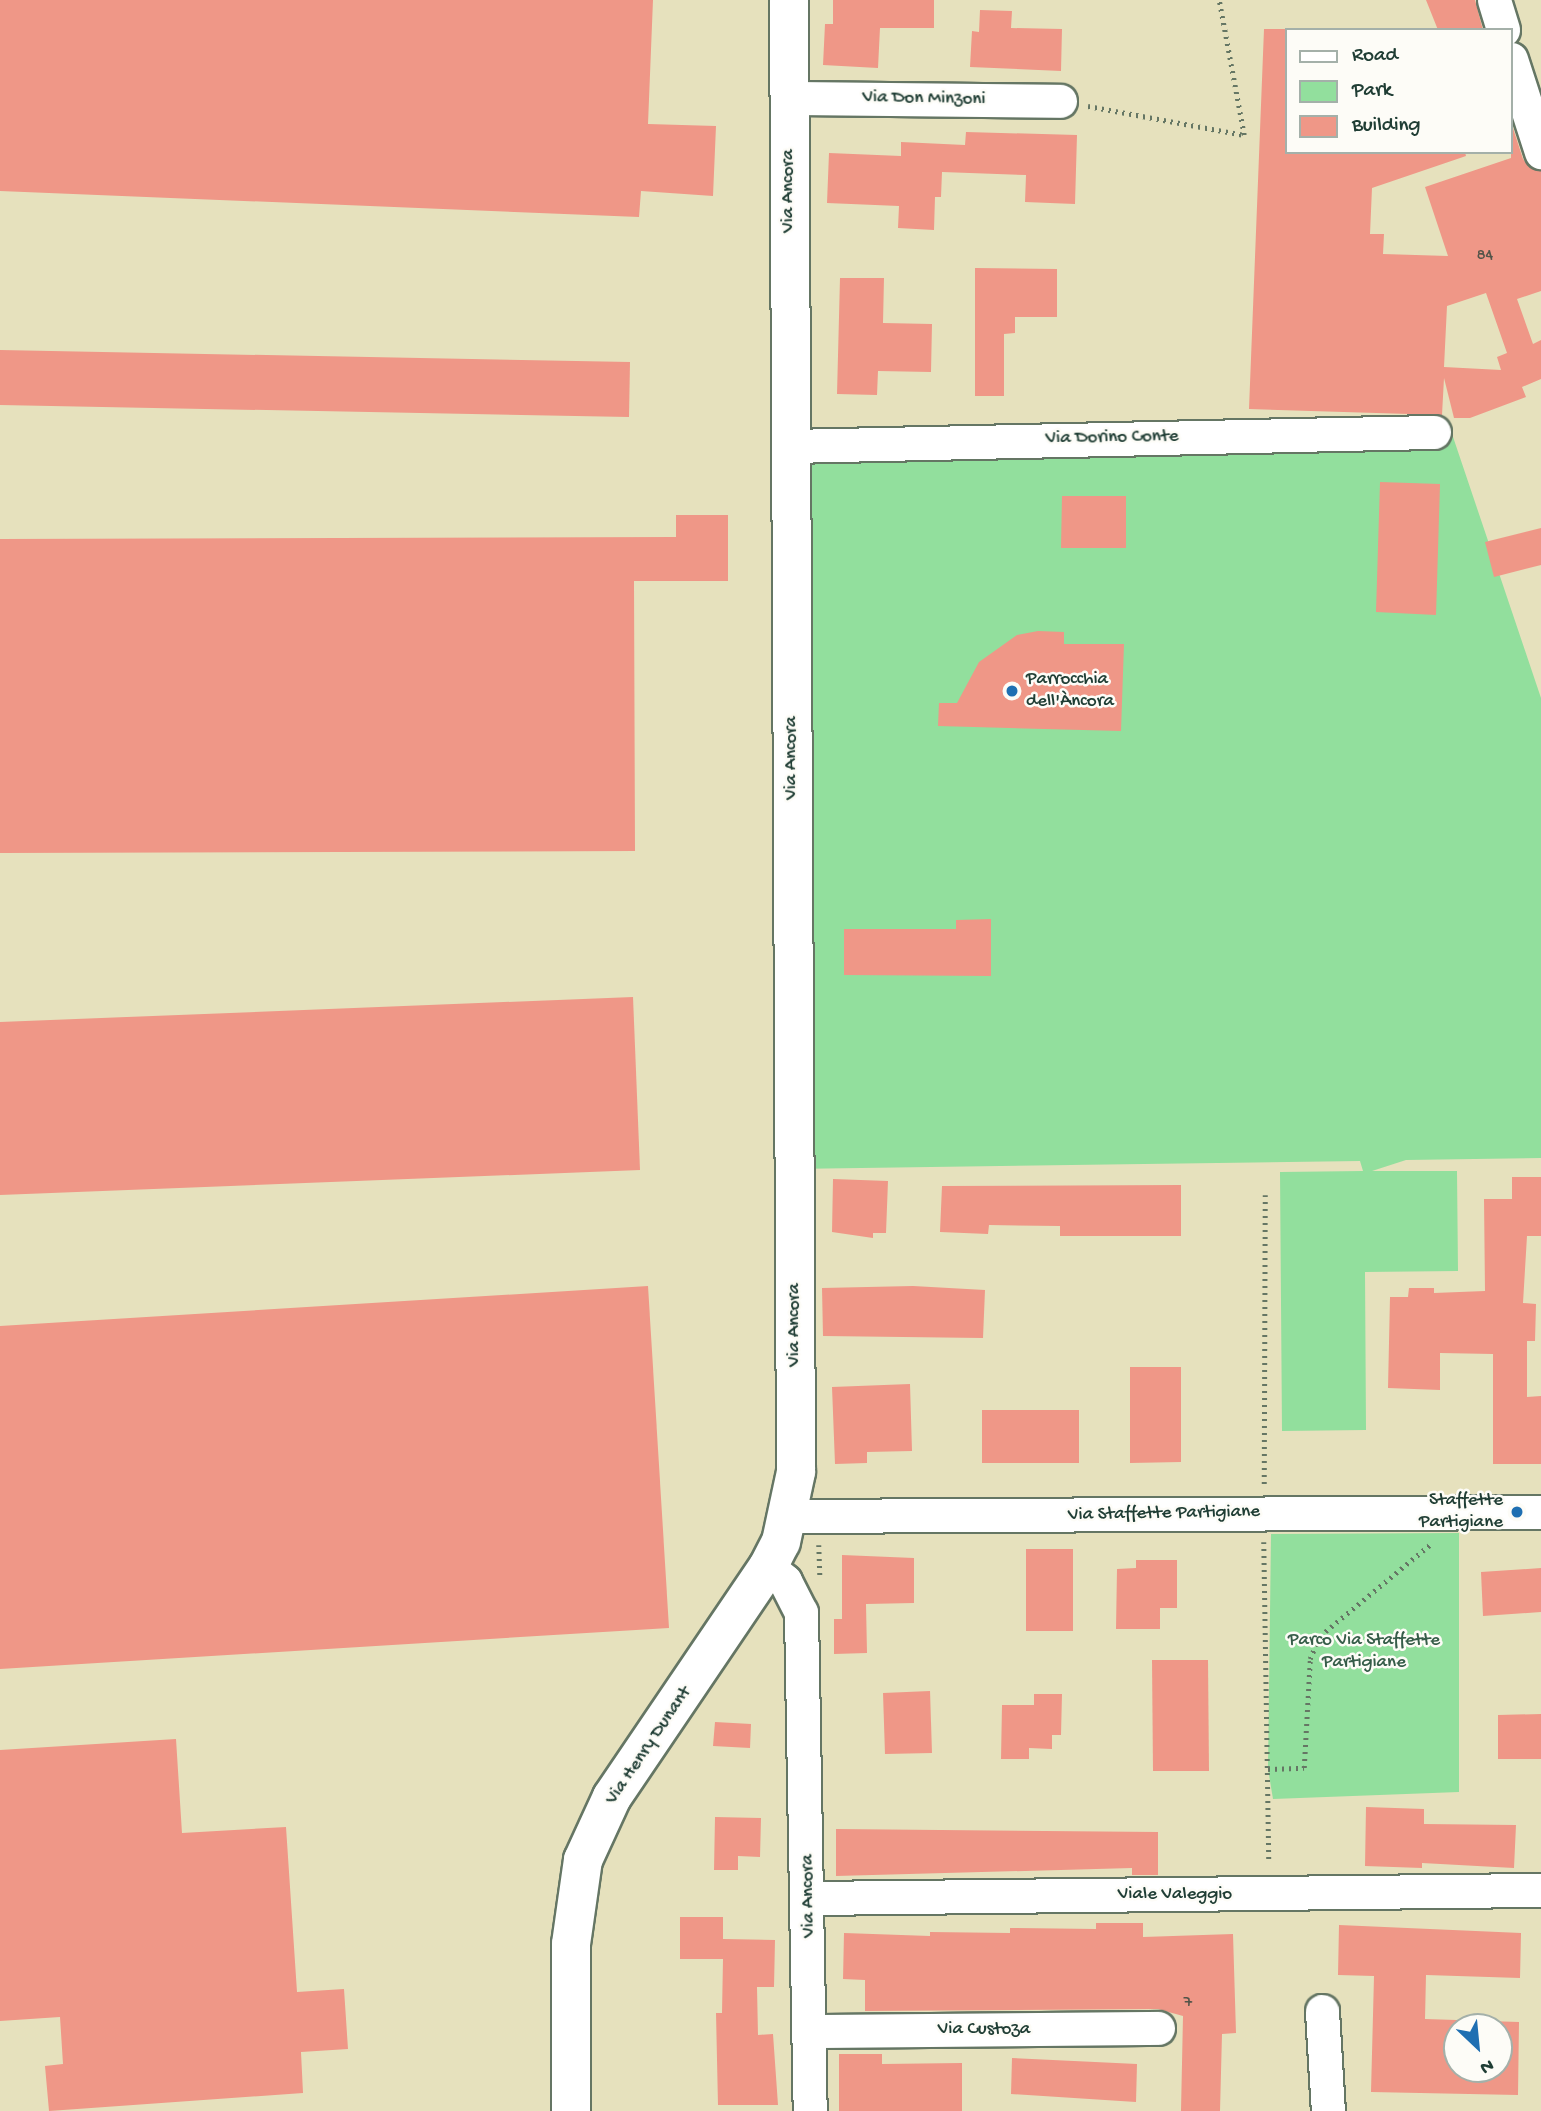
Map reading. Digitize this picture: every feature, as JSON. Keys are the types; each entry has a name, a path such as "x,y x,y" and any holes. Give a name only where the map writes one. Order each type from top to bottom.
{"main road":[{"name":"Via Ancora","path":"768,1567 788,1516 796,1472 789,0"},
{"name":"Via Henry Dunant","path":"571,2111 571,1944 583,1860 612,1797 768,1567"}],"street":[{"path":"1494,0 1502,28"},
{"path":"1513,65 1541,152"},
{"name":"Via Don Minzoni","path":"789,99 1060,101"},
{"name":"Via Dorino Conte","path":"790,446 1434,432"},
{"name":"Via Staffette Partigiane","path":"788,1516 1541,1512"},
{"name":"Via Ancora","path":"768,1567 785,1581 802,1612 809,1898 810,2111"},
{"name":"Viale Valeggio","path":"809,1898 1541,1890"},
{"path":"1322,2011 1328,2111"},
{"name":"Via Custoza","path":"810,2031 1158,2028"}],"path":[{"path":"1060,101 1244,135 1219,0"},
{"path":"1268,1769 1304,1768 1310,1660 1320,1636 1432,1544 1447,1512"}],"green space":[{"path":"1449,425 1541,698 1541,1158 1406,1160 1372,1171 1457,1171 1458,1271 1365,1272 1366,1430 1282,1431 1280,1172 1363,1171 1360,1161 791,1169 786,445"},
{"name":"Parco Via Staffette Partigiane","path":"1459,1533 1459,1792 1273,1799 1268,1769 1271,1534"}],"building":[{"path":"0,0 653,0 648,124 716,126 713,196 641,191 639,217 0,191"},
{"path":"833,0 934,0 934,28 880,28 878,68 823,65 825,24 833,24"},
{"path":"1426,0 1475,0 1482,28 1437,28"},
{"path":"980,10 1012,11 1011,28 1062,29 1061,71 970,67 972,31 979,32"},
{"path":"1264,29 1286,29 1286,154 1466,154 1372,188 1370,234 1384,234 1383,254 1448,256 1425,187 1511,158 1513,128 1523,159 1529,167 1541,171 1541,291 1517,299 1533,344 1541,340 1541,379 1522,387 1526,397 1470,418 1454,418 1444,378 1442,415 1249,409","holes":["1486,293 1507,353 1497,357 1501,370 1444,367 1447,306"]},
{"path":"966,132 1077,135 1075,204 1025,202 1026,175 942,172 941,197 935,197 934,230 898,228 899,206 827,203 829,153 901,156 901,142 965,145"},
{"path":"975,268 1057,269 1057,317 1015,317 1015,333 1004,334 1004,396 975,396"},
{"path":"840,278 884,278 883,323 932,324 931,372 878,371 877,395 837,394"},
{"path":"0,350 630,362 629,417 0,405"},
{"path":"1380,482 1440,484 1436,615 1376,612"},
{"path":"1062,496 1126,496 1126,548 1061,548"},
{"path":"676,515 728,515 728,581 634,581 635,851 0,853 0,539 676,537"},
{"path":"1541,528 1541,565 1494,577 1485,542"},
{"name":"Parrocchia dell'Àncora","path":"1038,631 1064,632 1064,644 1124,644 1121,731 938,726 939,703 957,703 979,662 1017,635"},
{"path":"991,919 991,976 844,975 844,929 956,929 956,920"},
{"path":"633,997 640,1170 0,1195 0,1022"},
{"path":"1512,1177 1541,1177 1541,1236 1527,1236 1523,1303 1536,1304 1535,1341 1527,1341 1527,1397 1541,1396 1541,1464 1493,1464 1493,1354 1440,1353 1440,1390 1388,1388 1390,1297 1408,1297 1409,1288 1434,1288 1434,1293 1485,1291 1484,1199 1512,1199"},
{"path":"833,1179 888,1181 886,1233 873,1233 873,1238 832,1232"},
{"path":"1181,1185 1181,1236 1060,1236 1060,1226 989,1225 988,1234 940,1232 942,1186"},
{"path":"648,1286 669,1628 0,1669 0,1326"},
{"path":"913,1286 985,1290 983,1338 823,1336 822,1288"},
{"path":"1130,1367 1181,1367 1181,1462 1130,1463"},
{"path":"910,1384 912,1451 867,1452 867,1463 835,1464 832,1387"},
{"path":"982,1410 1079,1410 1079,1463 982,1463"},
{"path":"1026,1549 1073,1549 1073,1631 1026,1631"},
{"path":"842,1555 914,1558 914,1603 866,1604 867,1653 834,1654 834,1619 842,1619"},
{"path":"1136,1560 1177,1560 1177,1608 1160,1608 1160,1629 1116,1629 1117,1569 1136,1568"},
{"path":"1541,1568 1541,1612 1483,1616 1481,1572"},
{"path":"1152,1660 1208,1660 1209,1771 1153,1771"},
{"path":"930,1691 932,1753 885,1754 883,1693"},
{"path":"1034,1694 1062,1694 1061,1735 1052,1735 1052,1749 1029,1748 1029,1759 1001,1759 1002,1705 1034,1705"},
{"path":"1541,1714 1541,1759 1498,1759 1498,1715"},
{"path":"715,1722 751,1724 750,1748 713,1746"},
{"path":"176,1739 182,1833 286,1827 297,1992 344,1989 348,2049 301,2052 303,2093 49,2111 45,2066 63,2064 60,2017 0,2021 0,1750"},
{"path":"1366,1807 1424,1809 1424,1824 1516,1825 1514,1868 1422,1863 1422,1868 1365,1866"},
{"path":"715,1817 761,1818 760,1857 738,1856 738,1870 714,1870"},
{"path":"836,1829 1158,1832 1158,1875 1132,1875 1132,1868 836,1876"},
{"path":"680,1917 723,1917 723,1939 775,1940 774,1987 757,1987 758,2035 773,2034 778,2105 718,2105 716,2013 722,2013 723,1959 680,1959"},
{"path":"1096,1923 1143,1923 1143,1937 1233,1934 1236,2033 1222,2034 1220,2111 1181,2111 1183,2016 1158,2009 865,2011 865,1980 843,1979 844,1933 930,1936 930,1932 1010,1933 1010,1928 1096,1929"},
{"path":"1339,1925 1521,1933 1520,1978 1426,1975 1425,2019 1443,2020 1443,2083 1513,2083 1513,2022 1519,2022 1518,2095 1371,2092 1374,1976 1338,1975"},
{"path":"839,2054 882,2054 882,2064 962,2063 962,2111 839,2111"},
{"path":"1012,2058 1137,2064 1136,2102 1011,2094"}],"place":[{"name":"Parrocchia dell'Àncora","path":"1012,691"},
{"name":"Staffette Partigiane","path":"1517,1512"}]}
